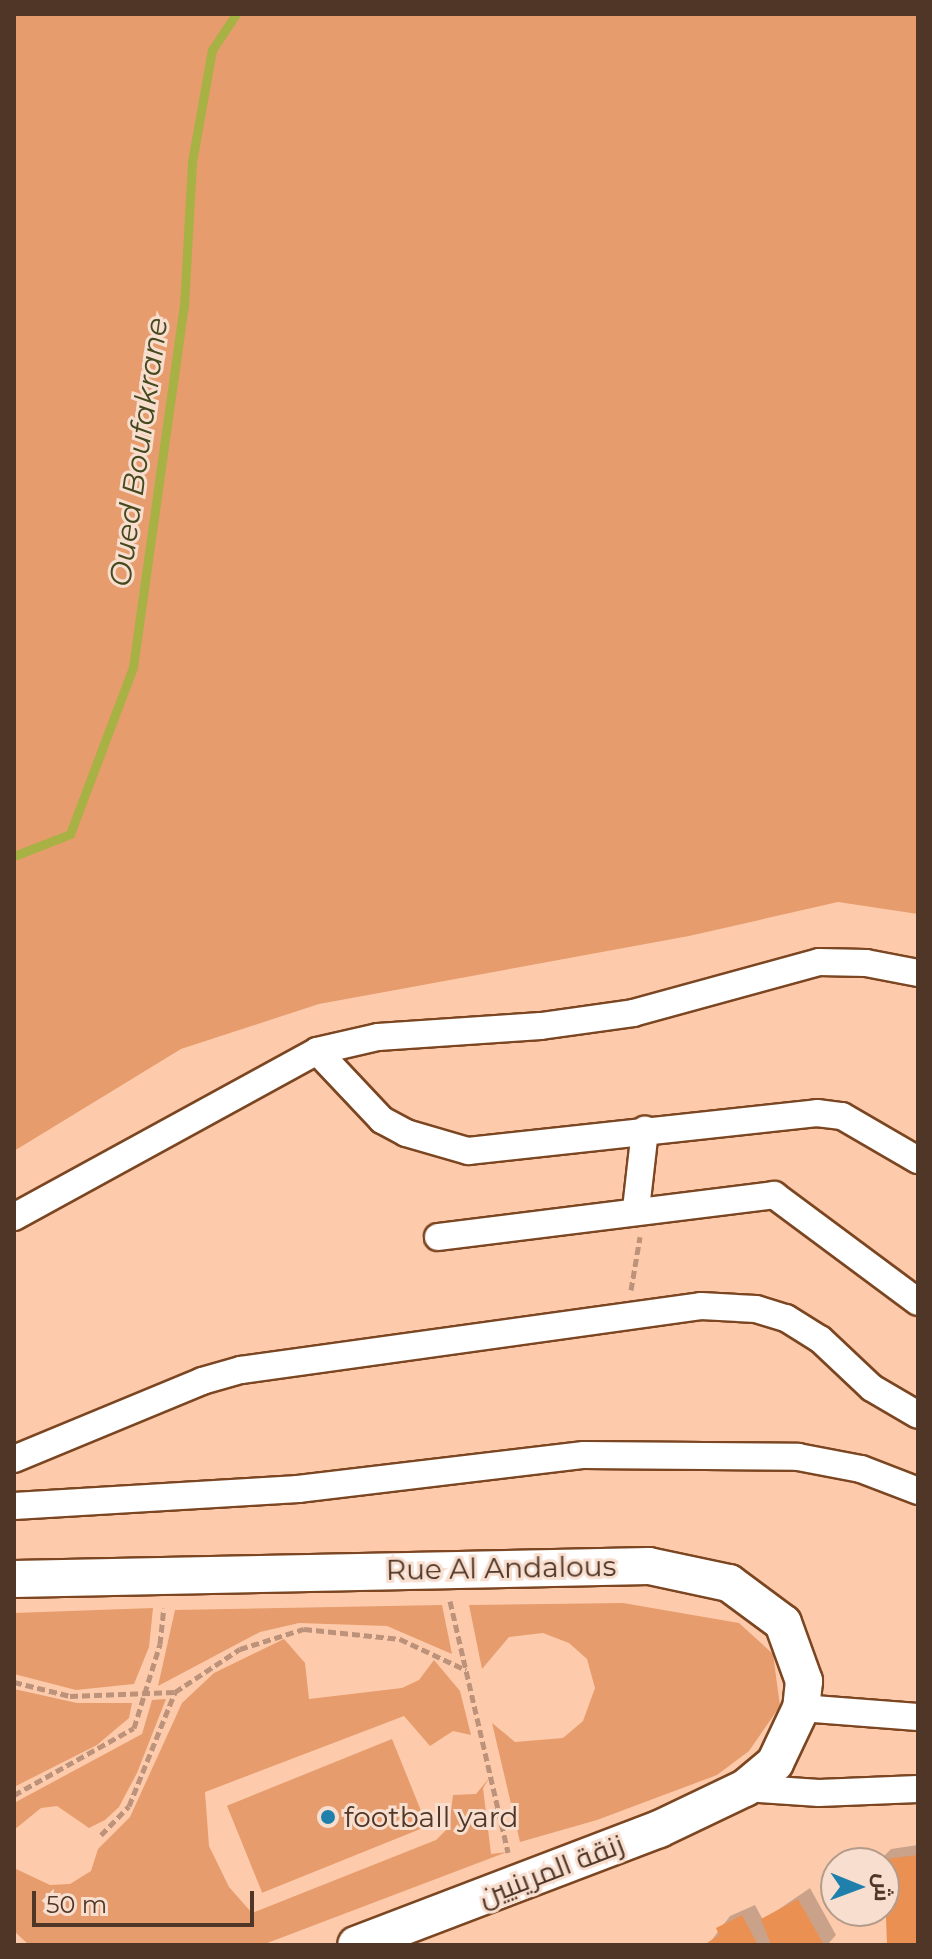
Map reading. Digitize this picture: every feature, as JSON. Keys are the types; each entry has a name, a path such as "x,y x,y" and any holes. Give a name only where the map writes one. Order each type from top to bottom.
{"street":[{"path":"14,1217 317,1051 378,1037 541,1026 633,1013 819,962 866,963 918,973"},
{"path":"317,1051 382,1120 438,1145 468,1151 509,1151 645,1130 784,1114 842,1116 918,1160"},
{"path":"640,1209 645,1130"},
{"path":"438,1237 640,1209 774,1195 918,1302"},
{"path":"14,1459 202,1381 241,1370 701,1306 756,1309 786,1318 820,1339 872,1388 918,1415"},
{"path":"14,1506 283,1490 584,1455 798,1457 861,1469 918,1491"},
{"name":"Rue Al Andalous","path":"14,1579 649,1566 729,1583 783,1623 804,1681 801,1708 775,1763 745,1788"},
{"path":"801,1708 918,1717"},
{"path":"888,1714 918,1708"},
{"path":"745,1788 819,1793 918,1789"},
{"name":"زنقة المرينيين","path":"364,1943 659,1829 745,1788"}],"path":[{"path":"627,1316 640,1209"},
{"path":"443,1569 515,1883"},
{"path":"14,1795 120,1740 134,1728 147,1695 160,1644 163,1575"},
{"path":"14,1682 70,1696 175,1692 240,1649 304,1629 400,1639 466,1670"},
{"path":"101,1835 129,1806 175,1692"}],"shaded area":[{"path":"14,14 918,14 918,914 838,902 689,936 319,1004 181,1049 14,1151"},
{"path":"623,1603 739,1623 773,1654 780,1706 749,1751 717,1775 597,1820 520,1842 492,1723 515,1742 563,1738 583,1721 595,1688 587,1659 569,1643 543,1633 509,1637 482,1669 469,1605"},
{"path":"442,1605 452,1654 387,1626 299,1623 260,1632 158,1686 175,1610"},
{"path":"153,1608 149,1647 134,1684 76,1690 14,1674 14,1613"},
{"path":"284,1639 305,1663 309,1699 402,1688 419,1680 434,1660 460,1691 471,1735 453,1731 430,1746 404,1716 205,1792 209,1846 229,1887 252,1913 436,1840 449,1827 453,1795 476,1794 490,1777 483,1788 491,1854 507,1852 262,1945 29,1945 14,1931 14,1868 50,1885 70,1884 91,1871 98,1849 130,1817 182,1703 214,1673"},
{"path":"14,1689 77,1703 132,1703 129,1718 97,1745 14,1787"},
{"path":"166,1699 137,1773 119,1807 105,1820 89,1828 57,1806 41,1808 14,1830 14,1803 142,1734 152,1700"},
{"name":"football yard","path":"392,1739 427,1826 262,1893 227,1806"}],"building":[{"path":"918,1855 918,1945 887,1945 886,1927 900,1927 900,1857"},
{"path":"798,1899 824,1945 771,1945 761,1919"},
{"path":"742,1915 758,1945 704,1945 719,1935 716,1928"}],"waterway":[{"name":"Oued Boufakrane","path":"14,856 70,834 133,667 184,306 192,162 212,50 236,14"}],"place":[{"name":"football yard","path":"328,1817"}]}
